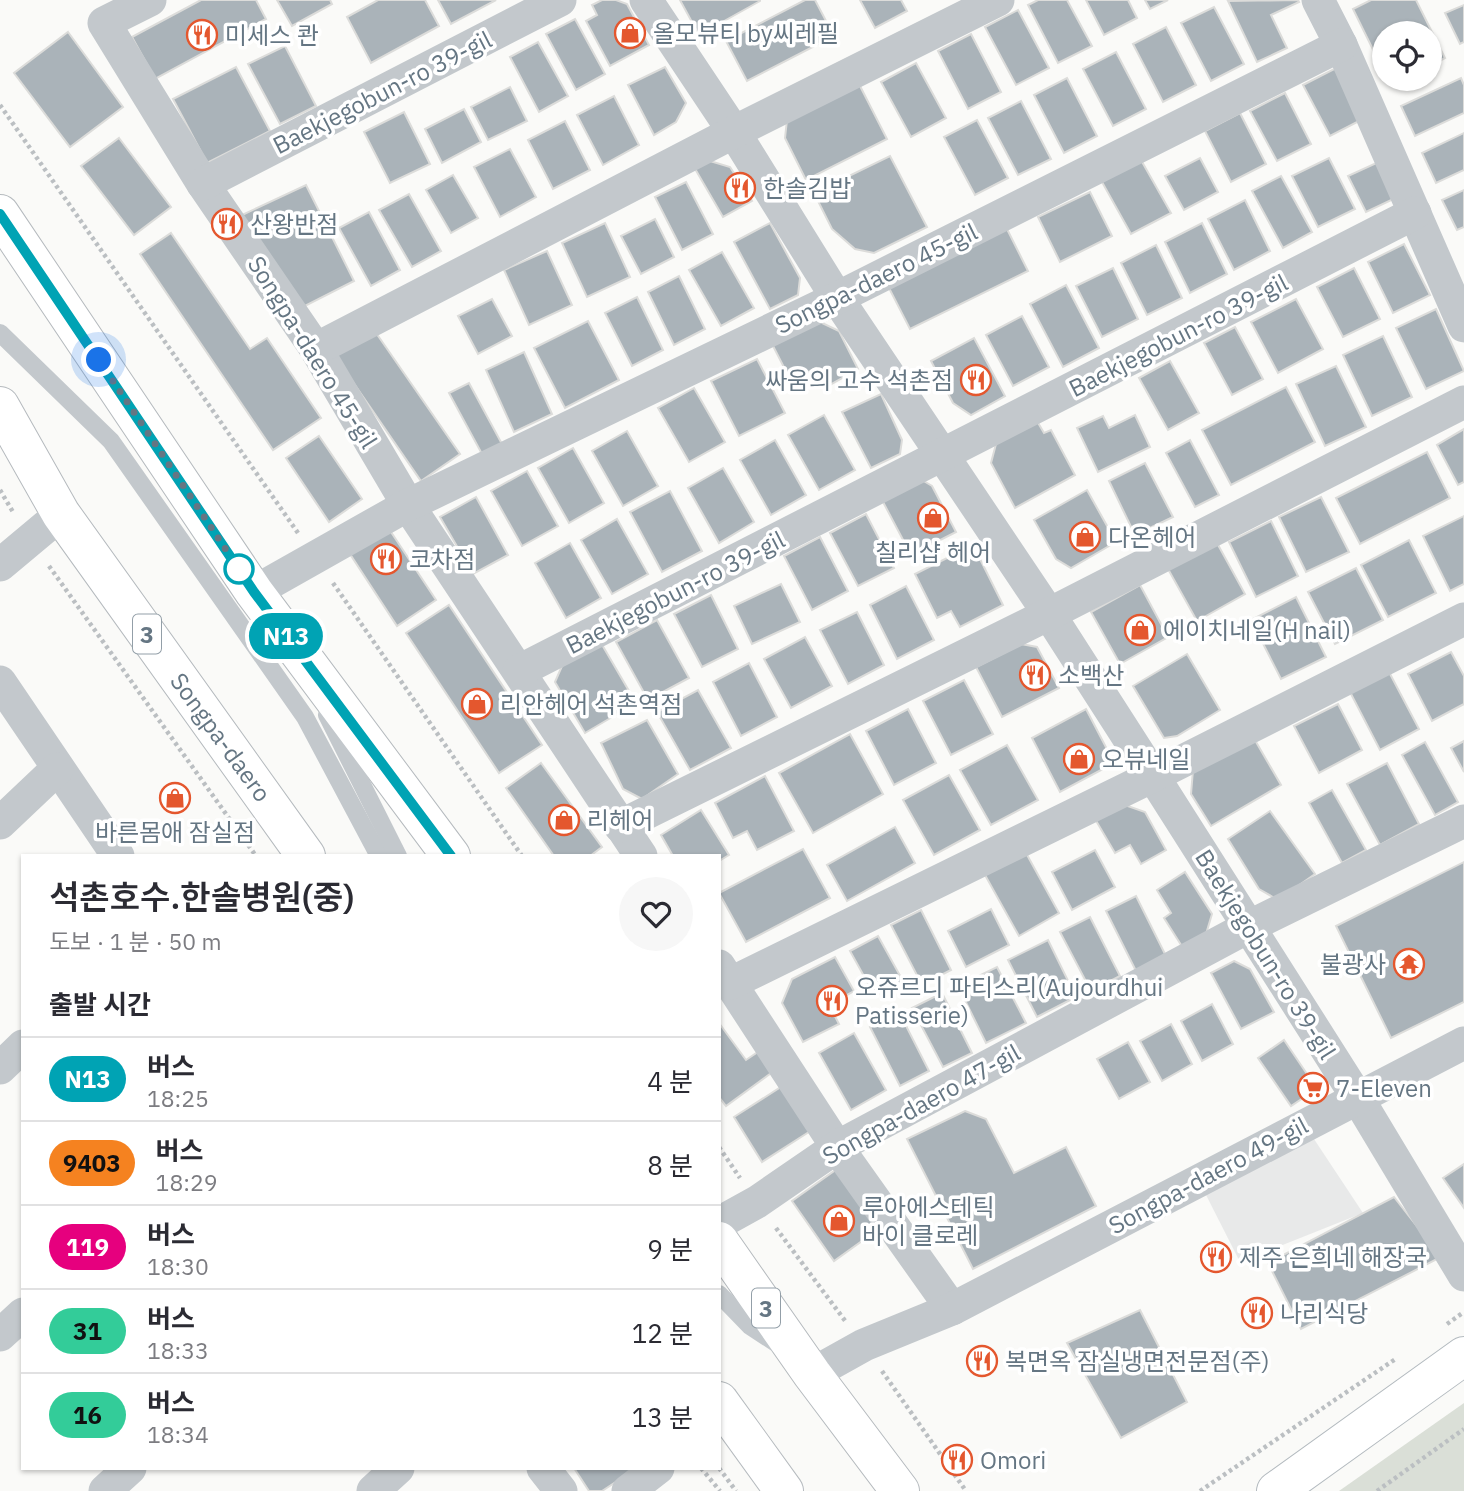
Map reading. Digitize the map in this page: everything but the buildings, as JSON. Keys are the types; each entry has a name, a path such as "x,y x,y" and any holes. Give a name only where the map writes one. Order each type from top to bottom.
{"main road":[{"path":"0,214 254,592 450,854"},
{"name":"Songpa-daero","path":"0,406 61,514 305,854"},
{"name":"3","path":"721,1244 900,1491"},
{"path":"1276,1491 1453,1342"},
{"path":"724,1414 784,1491"}],"street":[{"name":"Songpa-daero 45-gil","path":"150,0 104,23 203,184 316,349 408,505 640,854"},
{"name":"Baekjegobun-ro 39-gil","path":"203,184 560,0"},
{"name":"Baekjegobun-ro 39-gil","path":"646,0 734,132 837,298 1049,614 1153,776 1357,1097 1464,1276"},
{"path":"316,349 734,132 998,0"},
{"path":"1318,0 1342,45 1464,326"},
{"name":"Songpa-daero 45-gil","path":"254,592 408,505 837,298 1342,45"},
{"name":"Baekjegobun-ro 39-gil","path":"519,671 1415,213"},
{"path":"620,826 1049,614 1464,402"},
{"path":"0,565 61,514"},
{"path":"952,1309 837,1147 725,974 1153,776 1464,619"},
{"path":"0,682 117,854"},
{"path":"0,823 57,769"},
{"name":"Songpa-daero 47-gil","path":"721,1222 757,1202 837,1147 1248,927 1464,821"},
{"name":"Songpa-daero 49-gil","path":"808,1367 952,1309 1464,1043"},
{"path":"0,1068 21,1048"},
{"path":"0,1335 21,1316"},
{"path":"104,1491 128,1470"},
{"path":"373,1491 396,1470"},
{"path":"545,1470 561,1491"},
{"path":"628,1491 655,1470"}],"lane":[{"path":"0,333 111,442 305,717 378,854"},
{"path":"296,649 397,854"},
{"path":"721,1296 750,1326 808,1367"}],"path":[{"path":"0,105 521,854"},
{"path":"0,490 30,539 255,854"},
{"path":"1453,1342 1464,1312"},
{"path":"1200,1491 1407,1351"},
{"path":"1377,1491 1464,1429"},
{"path":"703,1470 720,1491"},
{"path":"720,1470 736,1491"}],"shaded area":[{"path":"1310,1133 1363,1213 1240,1262 1203,1189"},
{"path":"1464,1403 1464,1491 1339,1491"}],"bus line":[{"name":"N13","path":"0,214 254,592 450,854"}],"place":[{"name":"올모뷰티 by씨레필","path":"630,33"},
{"name":"미세스 콴","path":"202,35"},
{"name":"한솔김밥","path":"740,188"},
{"name":"산왕반점","path":"227,224"},
{"name":"싸움의 고수 석촌점","path":"976,380"},
{"name":"칠리샵 헤어","path":"933,518"},
{"name":"다온헤어","path":"1085,537"},
{"name":"코차점","path":"386,559"},
{"name":"에이치네일(H nail)","path":"1140,630"},
{"name":"소백산","path":"1035,675"},
{"name":"리안헤어 석촌역점","path":"477,704"},
{"name":"오뷰네일","path":"1079,759"},
{"name":"바른몸애 잠실점","path":"175,798"},
{"name":"리헤어","path":"564,820"},
{"name":"불광사","path":"1409,964"},
{"name":"오쥬르디 파티스리(Aujourdhui Patisserie)","path":"832,1001"},
{"name":"7-Eleven","path":"1313,1088"},
{"name":"루아에스테틱 바이 클로레","path":"839,1221"},
{"name":"제주 은희네 해장국","path":"1216,1257"},
{"name":"나리식당","path":"1257,1313"},
{"name":"복면옥 잠실냉면전문점(주)","path":"982,1361"},
{"name":"Omori","path":"957,1460"}],"route":[{"path":"99,360 239,569"}]}
